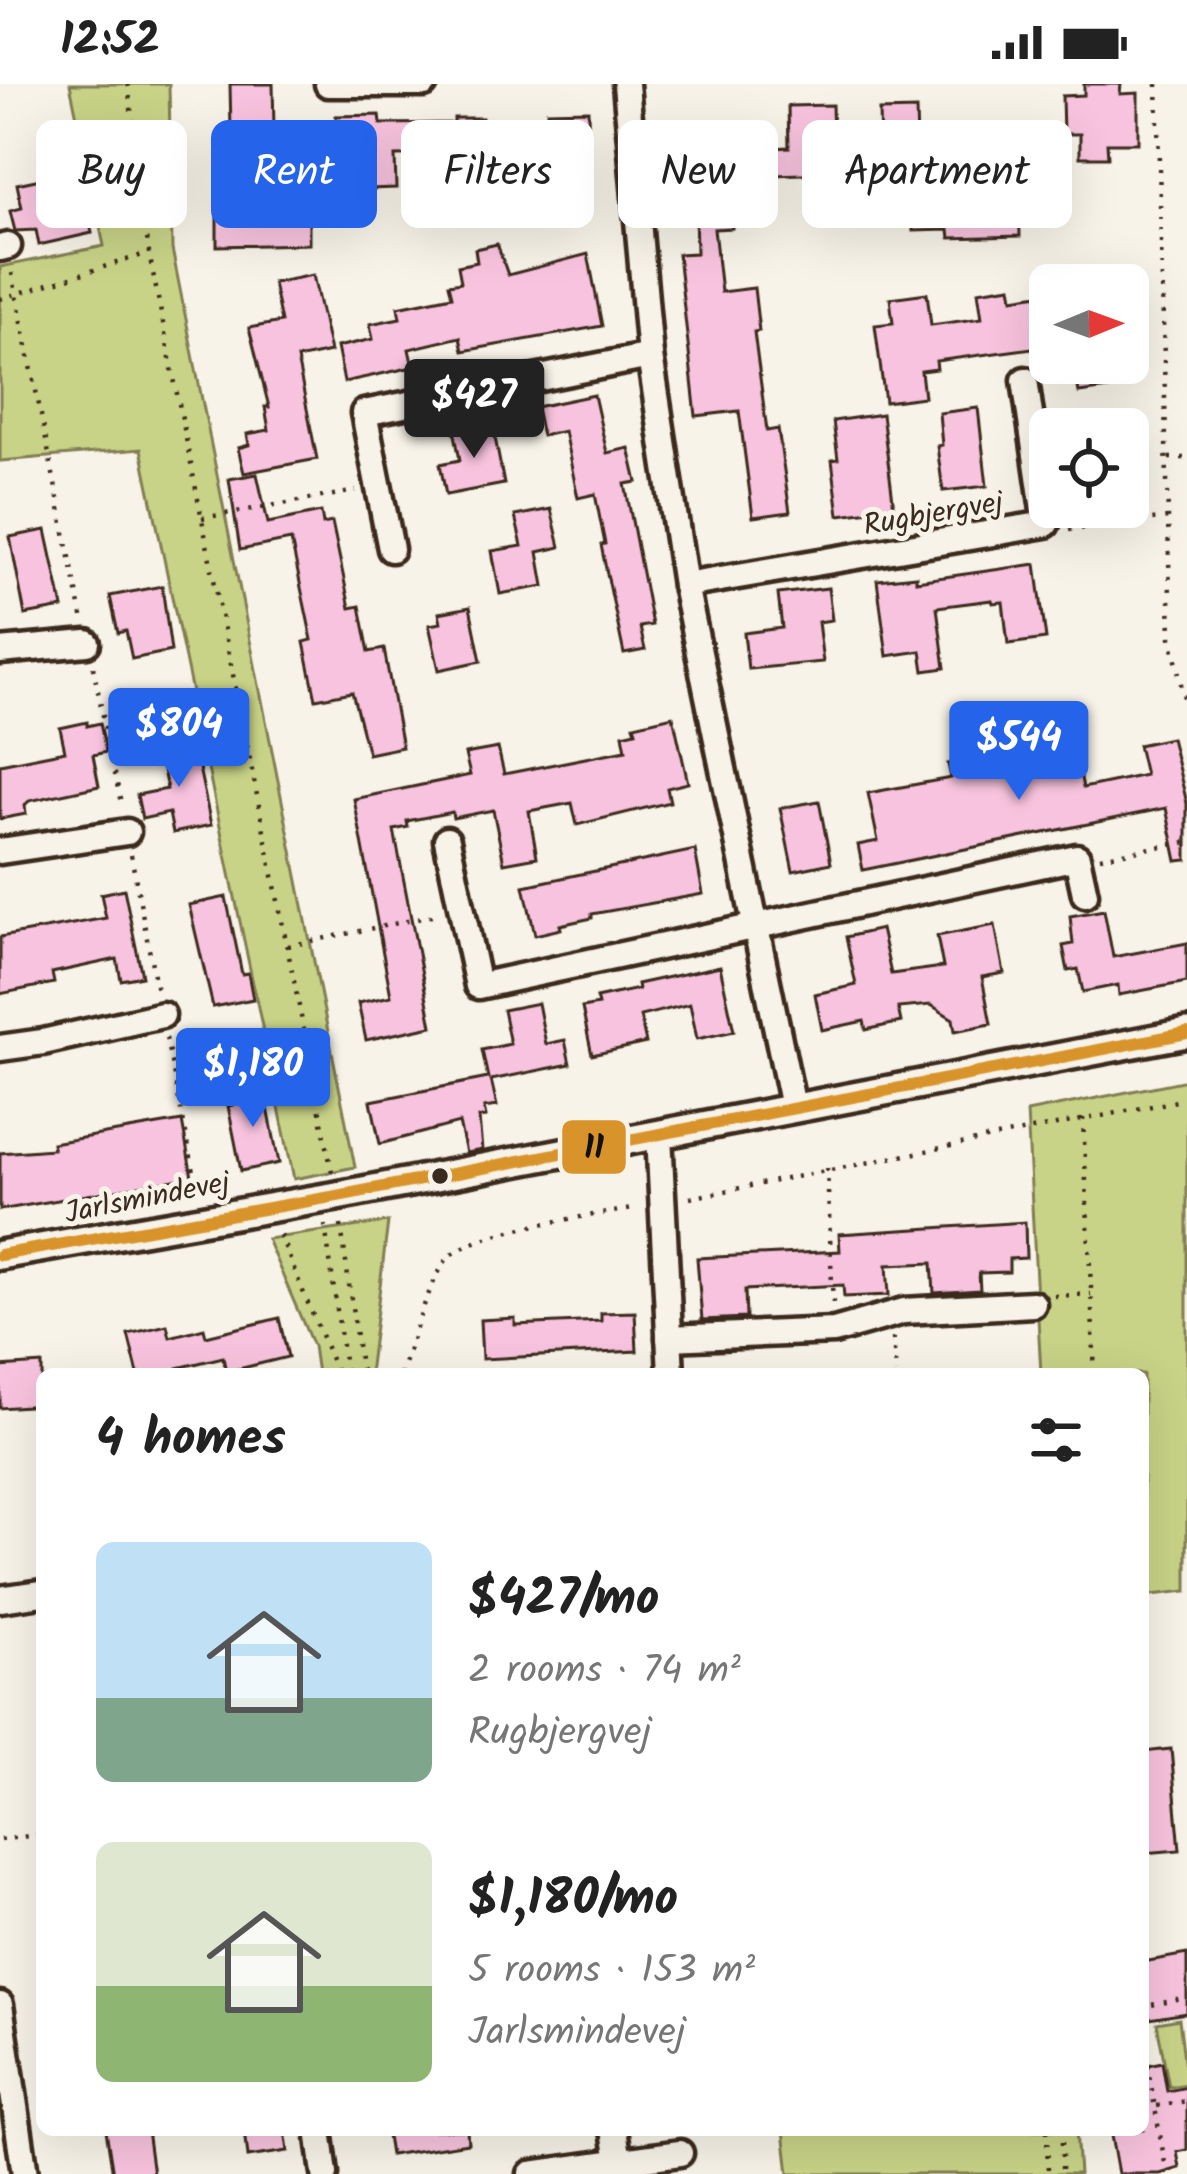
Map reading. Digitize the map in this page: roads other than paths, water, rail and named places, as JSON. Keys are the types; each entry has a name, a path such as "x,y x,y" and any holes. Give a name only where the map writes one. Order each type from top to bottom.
{"street":[{"path":"328,84 424,84"},
{"path":"626,84 650,356 686,585 793,1107"},
{"path":"391,549 364,413 650,356"},
{"name":"Rugbjergvej","path":"686,585 1046,524 1024,380"},
{"path":"0,652 87,643"},
{"path":"0,851 127,832"},
{"path":"447,840 478,986 1077,857 1084,894"},
{"path":"0,1048 162,1015"},
{"name":"Jarlsmindevej","path":"0,1256 1187,1033"},
{"path":"658,1134 671,1368"},
{"path":"669,1338 834,1331 904,1311 1033,1304"},
{"path":"0,1599 36,1594"},
{"path":"0,2005 25,2174"},
{"path":"320,2136 325,2174"},
{"path":"617,2136 629,2165"},
{"path":"531,2174 629,2165 680,2153"}]}
